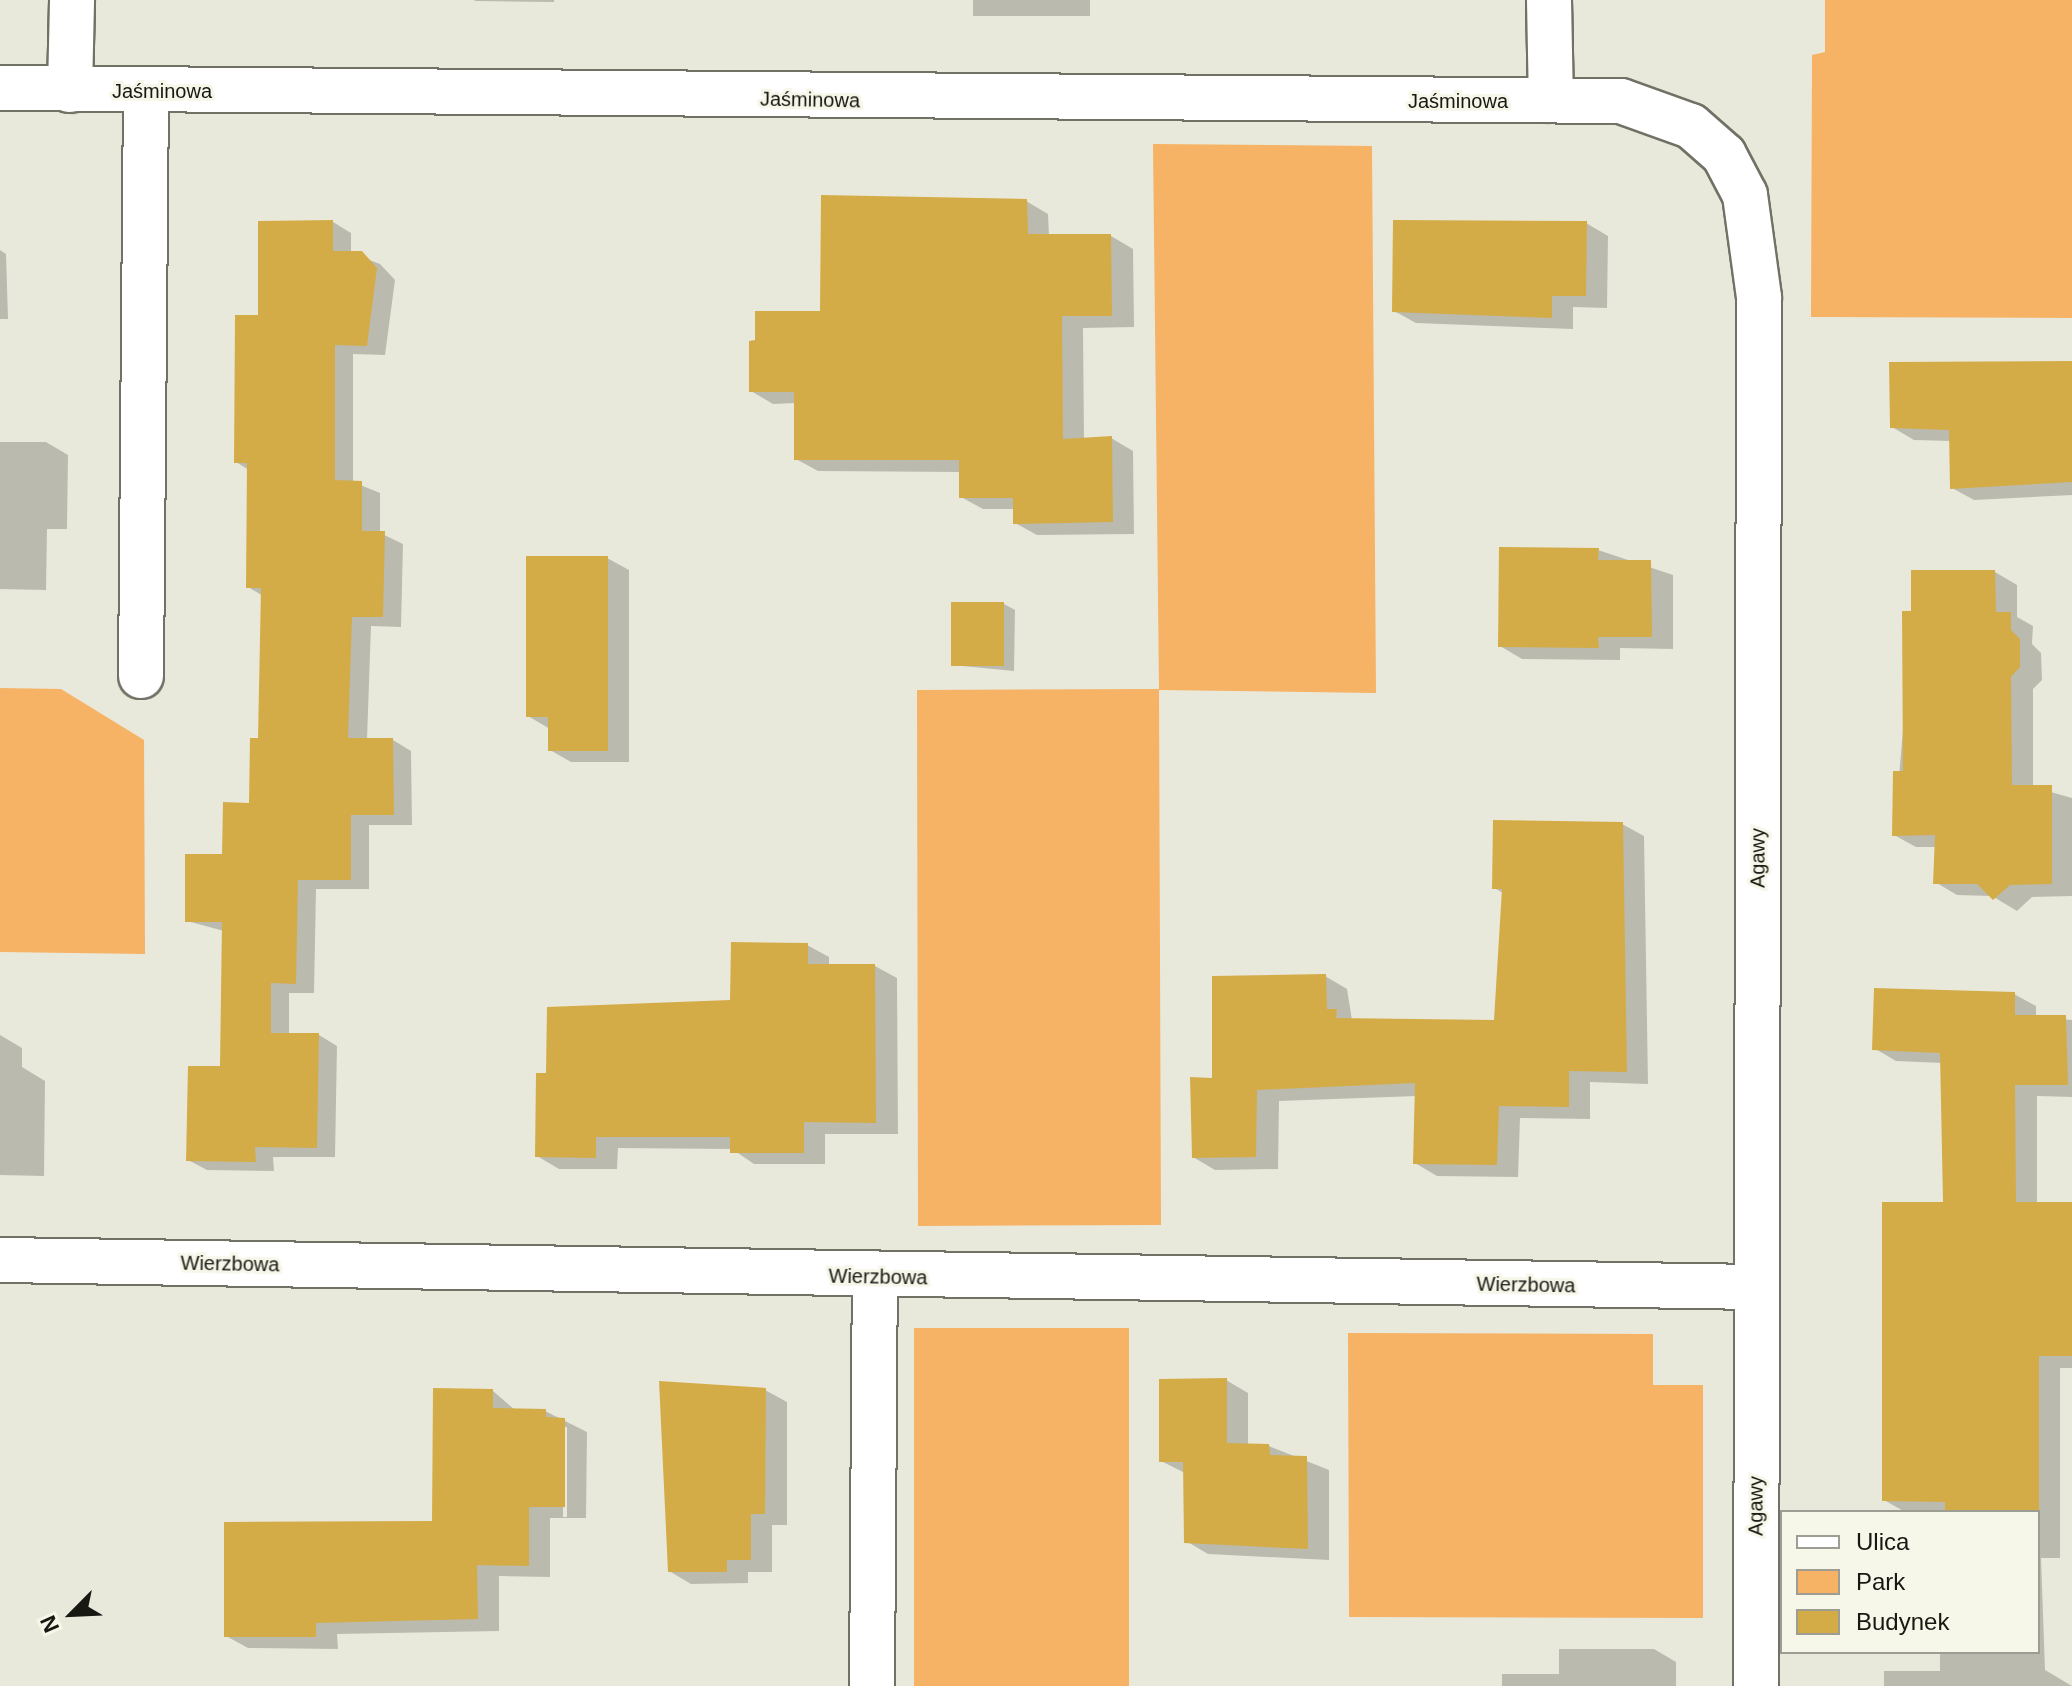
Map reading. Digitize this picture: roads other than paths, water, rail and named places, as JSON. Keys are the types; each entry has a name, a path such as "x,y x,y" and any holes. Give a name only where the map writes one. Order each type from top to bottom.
{"street":[{"path":"70,90 72,0"},
{"path":"1549,0 1551,100"},
{"name":"Jaśminowa","path":"0,88 913,101 1621,101"},
{"path":"141,676 146,90"},
{"name":"Agawy","path":"1621,101 1691,126 1724,155 1745,195 1755,246 1756,1686"},
{"name":"Wierzbowa","path":"0,1260 875,1277 1755,1287"},
{"path":"872,1686 875,1277"}]}
